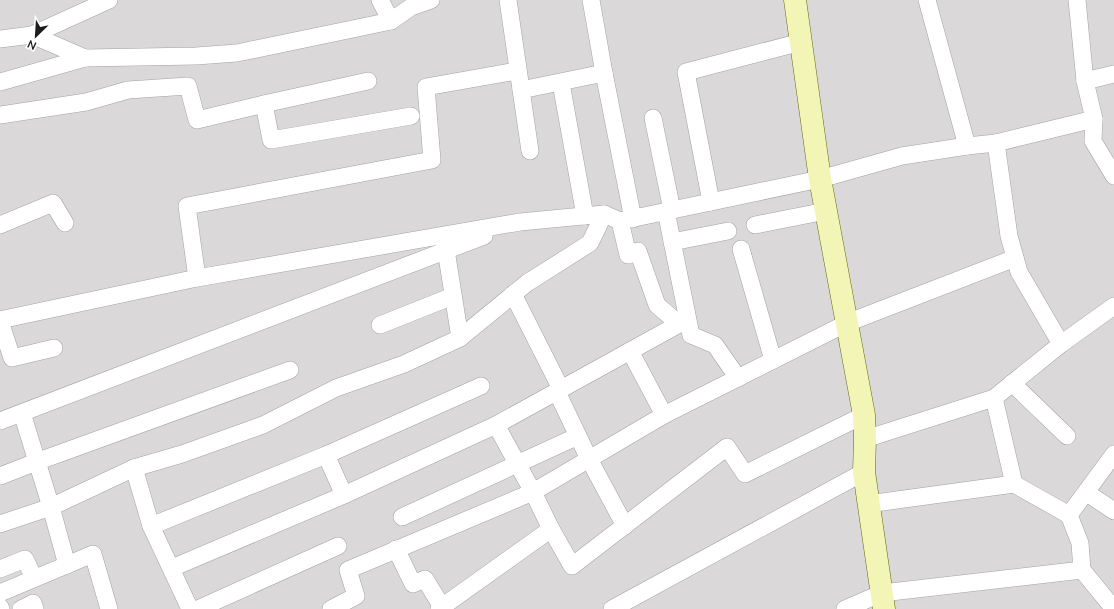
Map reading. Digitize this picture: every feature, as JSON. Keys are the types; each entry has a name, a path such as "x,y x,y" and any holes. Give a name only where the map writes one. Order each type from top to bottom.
{"street":[{"path":"0,39 32,35 110,0"},
{"path":"380,0 391,21"},
{"path":"0,82 85,58 196,56 237,53 391,21 411,7 431,0"},
{"path":"508,0 517,71 530,152"},
{"path":"172,568 344,495 496,425 679,324 657,305 638,251 628,255 627,220 591,0"},
{"path":"795,0 820,179 864,414 864,472 883,601"},
{"path":"927,0 966,146"},
{"path":"1077,0 1085,81 1094,119 1093,141 1114,176"},
{"path":"32,35 85,58"},
{"path":"711,202 686,72 801,42"},
{"path":"197,278 187,206 432,160 426,87 517,71"},
{"path":"521,90 604,73"},
{"path":"1085,81 1114,74"},
{"path":"0,115 86,102 128,90 188,86 196,120 368,82"},
{"path":"561,83 585,216"},
{"path":"264,104 271,140 411,116"},
{"path":"654,118 669,211 672,242 691,335 714,345 738,378"},
{"path":"54,348 12,358 0,321 197,278 520,222 604,214 627,220 820,179 902,156 966,146 996,144 1094,119"},
{"path":"996,144 1009,236 1019,272 1061,344"},
{"path":"0,225 53,203 65,224"},
{"path":"755,225 826,211"},
{"path":"0,524 51,507 134,468 182,454 263,425 336,388 404,364 460,338 527,283 590,243 604,214"},
{"path":"0,421 520,222"},
{"path":"672,242 728,231"},
{"path":"741,249 773,360"},
{"path":"446,250 460,338"},
{"path":"331,609 356,596 348,570 533,492 664,415 847,323 1015,258"},
{"path":"513,294 559,391 589,459 625,526"},
{"path":"380,325 454,296"},
{"path":"865,439 994,398 1061,344 1114,306"},
{"path":"630,352 664,415"},
{"path":"0,476 290,370"},
{"path":"1012,383 1067,436"},
{"path":"151,526 326,454 481,386"},
{"path":"994,398 1014,484"},
{"path":"22,412 36,462 51,507 66,565"},
{"path":"496,425 533,492 551,530 572,566 727,447 745,474 864,414"},
{"path":"402,517 578,436"},
{"path":"326,454 344,495"},
{"path":"1069,516 1114,454"},
{"path":"134,468 151,526 190,609"},
{"path":"612,609 864,472"},
{"path":"868,504 1014,484 1069,516 1080,543 1082,570 1114,609"},
{"path":"1087,493 1114,511"},
{"path":"396,549 413,584 425,579 440,608 551,530"},
{"path":"198,609 338,546"},
{"path":"0,593 93,554 109,609"},
{"path":"0,569 25,559 34,578"},
{"path":"845,609 883,601 1082,570"},
{"path":"21,609 33,603 35,609"}],"shaded area":[{"path":"0,0 1114,0 1114,609 0,609"}]}
